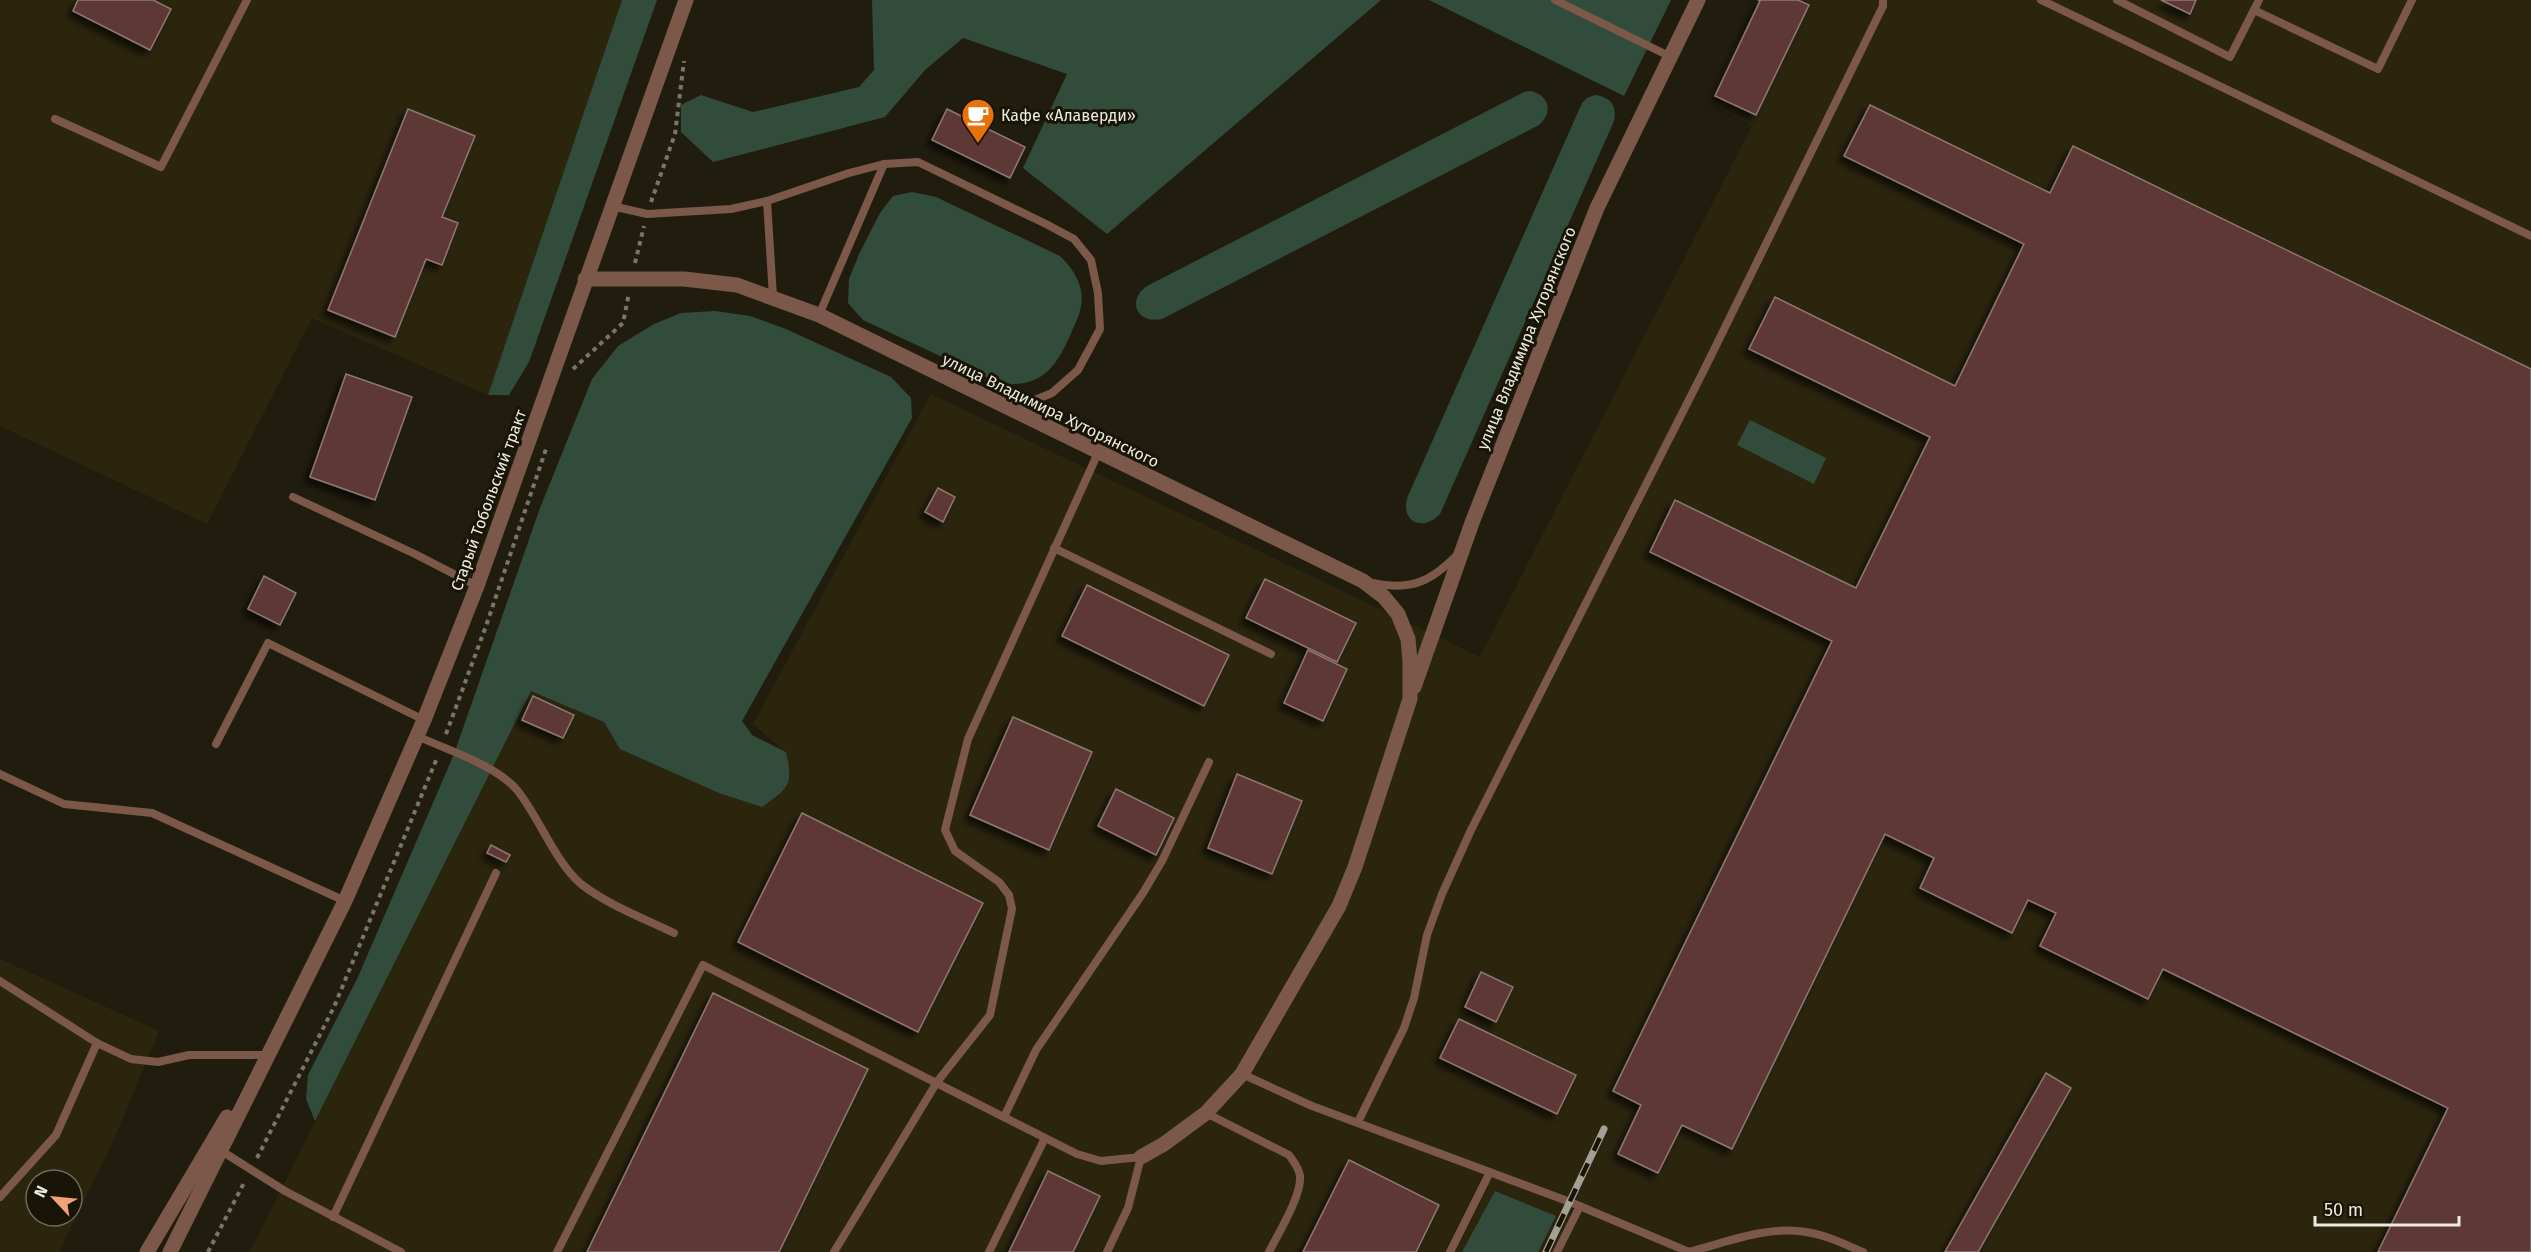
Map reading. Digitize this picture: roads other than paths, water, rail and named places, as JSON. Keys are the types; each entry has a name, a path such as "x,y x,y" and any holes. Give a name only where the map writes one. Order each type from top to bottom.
{"street":[{"name":"Старый Тобольский тракт","path":"295,1001 345,901 424,720 477,586 686,0"},
{"name":"улица Владимира Хуторянского","path":"1141,1157 1164,1144 1206,1113 1242,1074 1339,906 1462,550 1597,208 1698,0"},
{"name":"улица Владимира Хуторянского","path":"585,279 707,281 737,285 773,296 819,315 1363,582 1384,597 1398,614 1407,639 1410,661 1410,699"},
{"path":"146,1252 295,1001"},
{"path":"170,1252 295,1001"}],"lane":[{"path":"55,119 161,167 247,0"},
{"path":"1555,0 1669,56"},
{"path":"1358,1122 1404,1028 1414,998 1427,934 1471,830 1760,258 1883,6 1883,0"},
{"path":"2041,0 2531,236"},
{"path":"2116,0 2230,57 2259,0"},
{"path":"2254,10 2378,69 2412,0"},
{"path":"612,206 647,214 731,209 768,201 849,173 884,164 918,162 1074,239 1091,260 1098,293 1100,329 1078,370 1052,393 1010,410"},
{"path":"819,315 884,164"},
{"path":"768,201 773,296"},
{"path":"834,1252 937,1082 990,1015 1012,909 1009,895 999,882 955,851 945,830 968,739 1098,453"},
{"path":"293,497 415,554 477,586"},
{"path":"1054,548 1271,654"},
{"path":"1363,582 1386,586 1406,586 1422,582 1439,574 1462,550"},
{"path":"216,744 268,643 424,720"},
{"path":"417,736 506,780 524,799 569,871 580,883 598,895 674,933"},
{"path":"1004,1117 1036,1050 1143,894 1162,861 1209,762"},
{"path":"0,774 64,804 152,813 345,901"},
{"path":"333,1217 496,873"},
{"path":"557,1252 703,965 1077,1154 1101,1161 1141,1157 1128,1208 1107,1252"},
{"path":"0,981 97,1043 131,1059 158,1062 189,1055 263,1055"},
{"path":"0,1197 56,1135 97,1043"},
{"path":"1242,1074 1312,1106 1580,1206 1689,1252 1782,1231 1803,1231 1826,1236 1863,1252"},
{"path":"1206,1113 1289,1155 1297,1166 1300,1178 1298,1192 1269,1252"},
{"path":"989,1252 1045,1138"},
{"path":"220,1150 333,1217 401,1252"},
{"path":"1450,1252 1490,1172"},
{"path":"1557,1252 1580,1206"}],"railway":[{"path":"1546,1252 1604,1129"}],"place":[{"name":"Кафе «Алаверди»","path":"978,144"}]}
